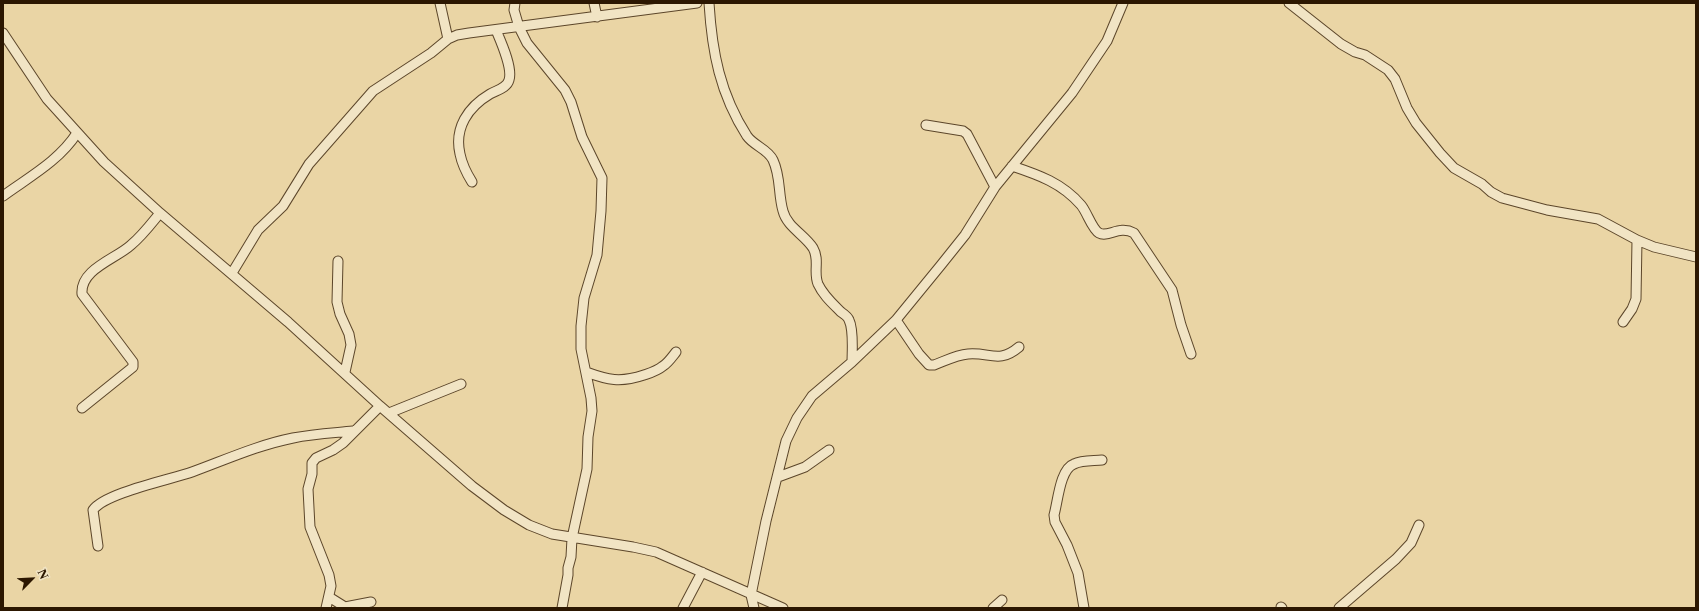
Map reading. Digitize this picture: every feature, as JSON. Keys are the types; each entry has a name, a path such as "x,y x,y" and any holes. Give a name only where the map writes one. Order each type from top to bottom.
{"street":[{"path":"440,3 448,39"},
{"path":"515,3 514,10 519,27 527,43 565,90 571,102 582,137 602,178 597,255 584,298 582,310 582,349 592,410 588,437 588,460 572,538 571,557 562,608"},
{"path":"594,3 597,17"},
{"path":"232,273 258,230 283,206 309,164 373,91 426,57 448,39 463,34 696,3"},
{"path":"709,3 714,44 724,91 748,138 768,153 773,159 779,177 780,198 783,213 791,225 814,249 817,258 817,282 823,292 850,321 852,362"},
{"path":"754,608 751,595 766,521 778,478 786,441 796,418 812,396 852,362 896,320 964,235 995,187 1072,93 1107,41 1123,3"},
{"path":"1289,3 1341,44 1355,52 1365,55 1388,70 1395,79 1407,108 1416,123 1440,153 1454,168 1474,178 1491,192 1502,198 1548,210 1598,219 1637,240 1654,247 1696,257"},
{"path":"472,182 460,154 460,129 462,120 477,103 505,86 509,80 510,73 496,30"},
{"path":"3,33 47,99 77,134 104,162 160,213 232,273 345,372 380,406 472,486 504,510 529,525 552,534 656,552 783,608"},
{"path":"926,125 963,131 967,134 995,187"},
{"path":"3,196 56,158 69,146 77,134"},
{"path":"1012,166 1046,178 1057,184 1082,205 1097,233 1102,235 1126,230 1134,233 1172,290 1181,325 1192,354"},
{"path":"82,408 133,367 134,362 82,294 82,288 94,270 129,247 160,213"},
{"path":"1623,322 1632,310 1636,299 1637,240"},
{"path":"338,261 337,302 340,314 349,334 351,346 345,372"},
{"path":"896,320 919,354 929,365 934,365 968,354 1010,355 1019,347"},
{"path":"586,372 605,379 630,380 653,373 664,366 676,352"},
{"path":"389,413 461,384"},
{"path":"326,608 331,586 329,575 310,527 308,489 312,474 312,463 316,458 333,450 343,443 353,431 380,406"},
{"path":"98,546 93,510 97,505 120,494 192,472 252,450 292,438 353,431"},
{"path":"778,478 798,471 829,450"},
{"path":"1084,608 1078,573 1067,546 1057,528 1054,515 1067,468 1076,463 1102,460"},
{"path":"1339,608 1401,554 1411,543 1420,525"},
{"path":"683,608 702,572"},
{"path":"329,597 345,607 371,602"},
{"path":"993,608 1002,600"}]}
